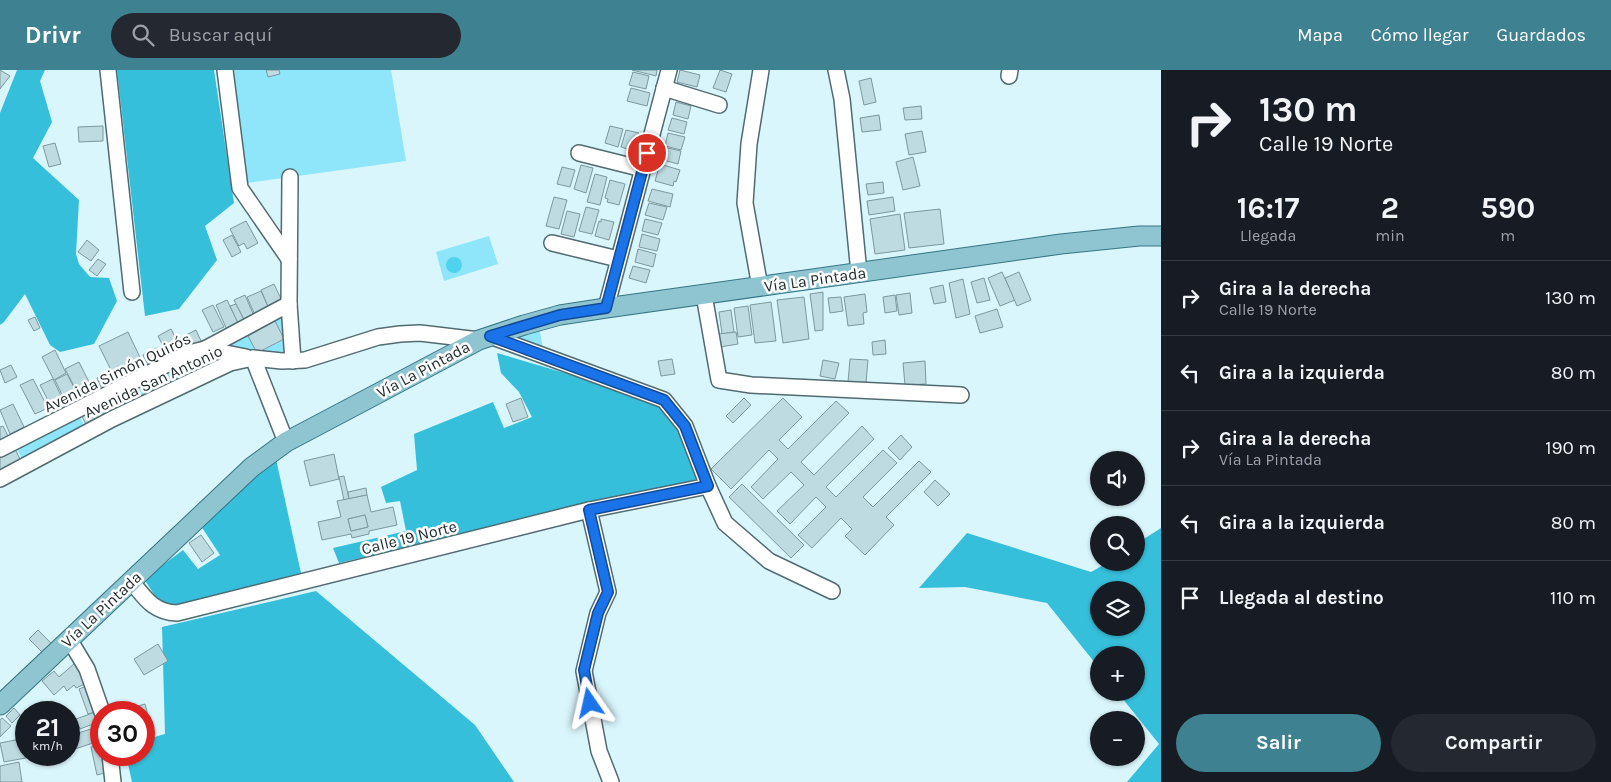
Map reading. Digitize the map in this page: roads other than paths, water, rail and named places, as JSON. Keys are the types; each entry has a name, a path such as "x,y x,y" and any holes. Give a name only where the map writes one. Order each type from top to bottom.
{"main road":[{"name":"Vía La Pintada","path":"0,704 252,467 286,442 485,338 560,315 606,308 1061,244 1139,236 1161,236"}],"street":[{"path":"108,70 132,292"},
{"path":"225,70 240,188 289,259"},
{"path":"606,308 669,70"},
{"path":"760,287 745,203 749,144 761,70"},
{"path":"836,70 842,99 859,273"},
{"path":"664,88 719,105"},
{"path":"579,153 642,169"},
{"path":"290,177 289,304 293,361"},
{"path":"552,243 618,260"},
{"path":"704,295 719,380 751,385 961,395"},
{"path":"205,349 289,304"},
{"name":"Avenida San Antonio","path":"0,479 112,419 213,369 230,363 252,358 272,361 293,361 318,357 378,337 400,334 485,338 664,400 685,426 708,486 725,523 769,561 832,591"},
{"name":"Avenida Simón Quirós","path":"0,449 189,353 205,349 252,358"},
{"path":"252,358 286,442"},
{"name":"Calle 19 Norte","path":"131,581 154,607 169,613 177,613 589,510 708,486"},
{"path":"589,510 608,592 598,613 584,670 599,751 611,782"},
{"path":"69,639 87,668 98,701"},
{"path":"111,766 113,782"}]}
